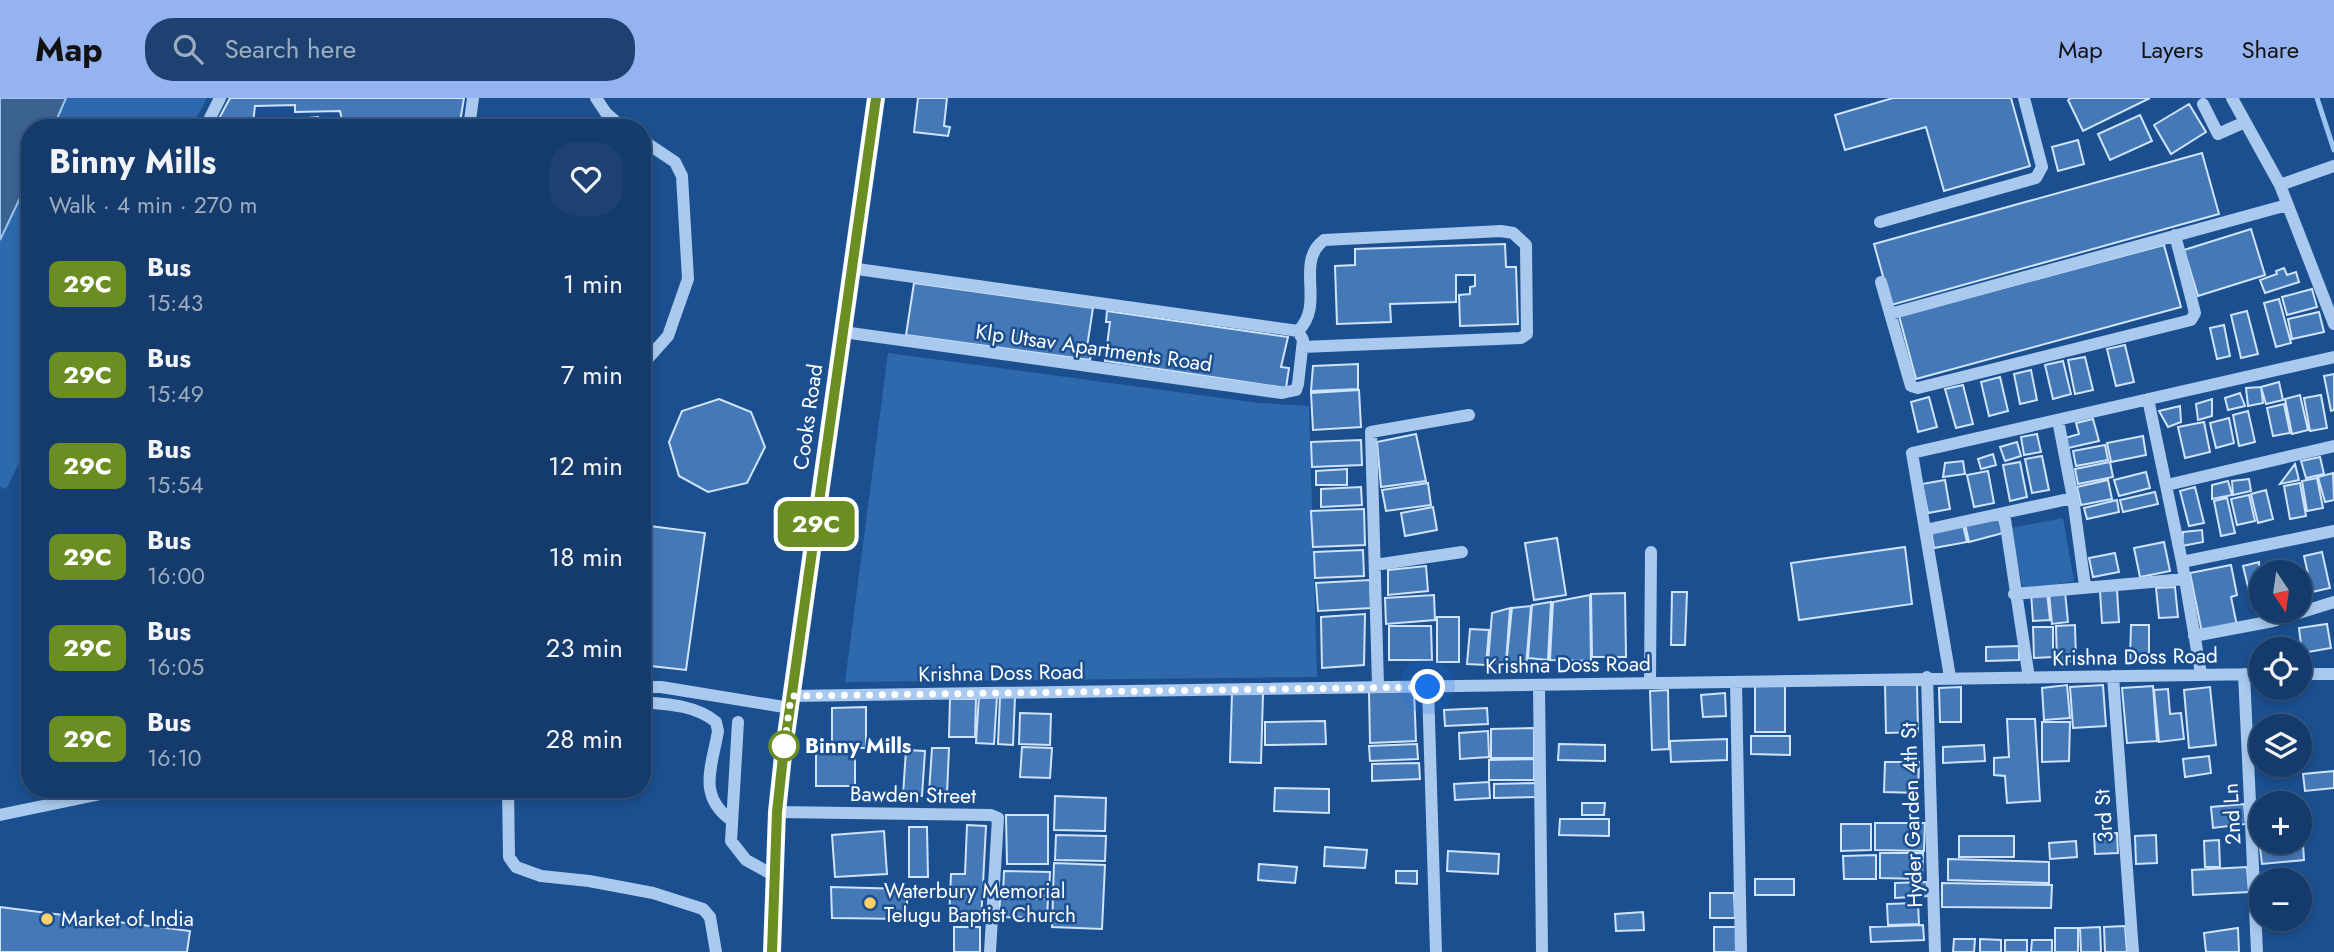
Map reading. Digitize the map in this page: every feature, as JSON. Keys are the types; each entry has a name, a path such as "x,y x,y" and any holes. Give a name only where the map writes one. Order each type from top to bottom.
{"main road":[{"name":"Cooks Road","path":"772,952 777,812 790,702 876,98"}],"street":[{"path":"210,119 220,98"},
{"path":"470,119 473,98"},
{"path":"596,98 613,119"},
{"path":"1880,222 2036,178 2042,167 2024,98"},
{"path":"2232,98 2280,185 2334,324"},
{"path":"2203,104 2218,134 2245,122"},
{"path":"651,146 675,162 682,176 688,279 668,336 651,355"},
{"path":"2280,185 2334,166"},
{"path":"1890,314 2287,205"},
{"path":"850,268 1298,331 1310,317 1311,258 1316,247 1324,240 1501,232 1513,233 1526,245 1529,319 1527,334 1521,338 1303,346"},
{"path":"1881,282 1915,389 2192,320 2195,313 2175,235"},
{"name":"Klp Utsav Apartments Road","path":"843,332 1282,393 1296,390 1298,384 1303,335 1298,331"},
{"path":"1950,677 1912,453 2334,357"},
{"path":"2148,399 2182,562 2201,674"},
{"path":"1378,686 1371,432 1469,415"},
{"path":"2058,420 2073,498 2085,586"},
{"path":"2167,485 2334,446"},
{"path":"1925,530 2073,498"},
{"path":"2004,513 2014,594 2029,678"},
{"path":"2182,562 2334,531"},
{"path":"1375,565 1462,552"},
{"path":"1650,683 1651,552"},
{"path":"2014,594 2185,579"},
{"path":"2194,636 2273,621 2334,601"},
{"name":"2nd Ln","path":"2244,674 2257,952"},
{"name":"Krishna Doss Road","path":"651,688 790,702 1378,686 2249,674"},
{"path":"2312,674 2334,674"},
{"name":"3rd St","path":"2113,676 2133,952"},
{"name":"Hyder Garden 4th St","path":"1927,677 1935,952"},
{"path":"1736,682 1741,952"},
{"path":"1539,685 1542,952"},
{"path":"1428,687 1436,952"},
{"path":"651,703 672,704 699,712 716,722 718,731 708,789 718,810 731,820"},
{"path":"738,722 731,820 733,847 746,860 775,876"},
{"path":"0,815 82,798"},
{"path":"508,798 509,857 516,867 541,876 589,881 653,893 703,909 710,918 716,952"},
{"name":"Bawden Street","path":"777,812 991,815 998,818 990,952"}],"shaded area":[{"path":"0,98 66,98 57,119 21,119 21,196 0,240"},
{"path":"66,98 207,98 196,119 57,119"},
{"path":"21,196 21,460 6,489 0,487 0,240"},
{"path":"888,353 1259,403 1309,406 1317,677 845,682"},
{"path":"2063,518 2074,581 2023,590 2011,528"}],"building":[{"path":"230,98 464,98 460,119 342,119 340,111 295,112 295,105 255,106 253,119 219,119"},
{"path":"918,98 947,98 944,126 950,127 948,136 914,132"},
{"path":"1893,98 2011,98 2030,166 1944,191 1926,127 1845,150 1835,115"},
{"path":"2150,98 2083,131 2068,100"},
{"path":"2189,104 2206,132 2171,154 2154,125"},
{"path":"2140,115 2152,141 2110,160 2098,134"},
{"path":"2078,140 2084,164 2058,171 2052,147"},
{"path":"2202,153 2219,214 1891,305 1874,244"},
{"path":"2251,229 2265,275 2198,296 2184,250"},
{"path":"1505,244 1506,267 1516,267 1518,324 1460,326 1459,295 1470,294 1470,287 1475,286 1475,275 1456,275 1456,302 1390,304 1391,322 1337,324 1335,266 1355,265 1355,249"},
{"path":"2164,245 2181,307 1916,379 1899,316"},
{"path":"2284,268 2287,275 2296,272 2299,282 2265,293 2260,280 2277,274 2276,271"},
{"path":"914,283 1093,308 1087,347 1092,347 1090,360 906,335"},
{"path":"2312,289 2317,307 2287,315 2282,297"},
{"path":"2279,299 2291,343 2276,347 2264,303"},
{"path":"1107,311 1288,337 1281,367 1289,368 1286,388 1105,361 1110,322 1106,322"},
{"path":"2247,311 2258,354 2241,358 2231,315"},
{"path":"2319,312 2324,332 2292,339 2288,319"},
{"path":"2224,325 2230,356 2217,359 2210,328"},
{"path":"2125,345 2134,382 2116,386 2107,349"},
{"path":"2085,357 2093,390 2075,394 2068,360"},
{"path":"2063,361 2071,394 2053,399 2045,365"},
{"path":"1358,364 1358,389 1311,391 1313,366"},
{"path":"2031,370 2037,400 2020,404 2014,374"},
{"path":"2334,374 2334,410 2331,411 2324,376"},
{"path":"2000,377 2008,411 1989,416 1981,382"},
{"path":"2279,382 2283,400 2266,404 2261,387"},
{"path":"1963,385 1973,424 1956,428 1945,389"},
{"path":"2261,387 2263,403 2248,406 2246,388"},
{"path":"1359,390 1361,427 1313,430 1311,393"},
{"path":"2240,393 2245,406 2228,410 2225,398"},
{"path":"2300,395 2308,430 2292,434 2285,399"},
{"path":"2321,395 2327,428 2310,431 2304,398"},
{"path":"1929,397 1937,427 1918,432 1911,402"},
{"path":"719,399 751,412 765,447 747,483 708,492 679,476 669,442 682,411"},
{"path":"2212,399 2212,416 2198,420 2196,404"},
{"path":"2284,404 2290,433 2273,436 2267,408"},
{"path":"2180,406 2181,422 2168,427 2159,411"},
{"path":"2248,411 2255,442 2239,446 2233,415"},
{"path":"2229,418 2234,443 2216,448 2210,423"},
{"path":"2093,419 2099,441 2068,448 2065,438 2079,434 2076,423"},
{"path":"2204,422 2210,452 2185,458 2178,427"},
{"path":"1416,434 1426,481 1381,487 1377,442"},
{"path":"2037,434 2041,452 2024,455 2021,437"},
{"path":"2143,436 2146,455 2111,462 2107,443"},
{"path":"1361,440 1362,465 1312,467 1311,442"},
{"path":"2017,442 2021,456 2005,461 2000,447"},
{"path":"2105,445 2108,460 2076,466 2073,451"},
{"path":"1993,454 1996,465 1981,469 1978,459"},
{"path":"2042,456 2049,490 2032,493 2025,459"},
{"path":"2320,457 2324,474 2306,478 2301,461"},
{"path":"1963,461 1965,474 1943,477 1945,463"},
{"path":"2020,462 2027,497 2010,501 2003,465"},
{"path":"2110,462 2113,477 2078,484 2075,469"},
{"path":"2295,464 2299,480 2280,484"},
{"path":"1347,469 1347,485 1316,485 1316,471"},
{"path":"1988,471 1994,503 1974,507 1967,475"},
{"path":"2146,472 2150,488 2119,496 2114,480"},
{"path":"2333,473 2334,500 2325,502 2318,477"},
{"path":"2317,478 2323,508 2307,511 2302,481"},
{"path":"2249,479 2251,491 2233,495 2232,481"},
{"path":"1945,480 1950,509 1928,513 1922,484"},
{"path":"2108,480 2112,499 2081,505 2077,487"},
{"path":"2228,481 2232,495 2212,499 2212,485"},
{"path":"1428,483 1431,505 1386,511 1382,490"},
{"path":"2300,483 2306,516 2290,519 2284,486"},
{"path":"1361,487 1362,505 1321,507 1321,489"},
{"path":"2195,487 2204,523 2189,526 2180,491"},
{"path":"2266,490 2273,519 2258,523 2251,494"},
{"path":"2155,492 2158,504 2123,512 2120,500"},
{"path":"2249,495 2255,521 2237,525 2231,499"},
{"path":"2227,498 2235,533 2221,536 2214,501"},
{"path":"2117,500 2119,512 2087,519 2084,508"},
{"path":"1433,507 1437,530 1405,536 1401,513"},
{"path":"1364,509 1365,545 1313,547 1311,511"},
{"path":"1998,516 2003,533 1969,542 1965,524"},
{"path":"1963,525 1967,542 1934,548 1931,531"},
{"path":"651,526 705,533 686,670 651,666"},
{"path":"2202,530 2203,542 2182,546 2183,532"},
{"path":"1557,538 1566,595 1534,600 1525,543"},
{"path":"2164,542 2170,571 2140,577 2134,548"},
{"path":"1905,547 1912,604 1799,620 1791,563"},
{"path":"1363,550 1364,576 1315,578 1314,552"},
{"path":"2322,552 2330,588 2312,592 2312,560 2305,560 2304,556"},
{"path":"2115,553 2119,572 2093,577 2089,558"},
{"path":"2249,564 2249,591 2243,566"},
{"path":"2231,565 2237,595 2231,597 2237,626 2202,633 2190,573"},
{"path":"1426,566 1428,591 1388,595 1388,570"},
{"path":"1370,580 1371,608 1318,611 1316,583"},
{"path":"2175,587 2178,617 2159,618 2156,588"},
{"path":"2117,590 2119,622 2102,623 2100,591"},
{"path":"1672,592 1687,592 1685,645 1671,645"},
{"path":"2047,592 2050,620 2033,621 2031,593"},
{"path":"2065,592 2068,622 2052,624 2049,593"},
{"path":"1625,593 1626,657 1592,657 1591,594"},
{"path":"1434,595 1435,620 1386,624 1385,598"},
{"path":"1590,595 1591,661 1550,660 1553,602"},
{"path":"1551,602 1548,660 1528,658 1532,605"},
{"path":"1531,606 1526,667 1506,666 1512,608"},
{"path":"1510,608 1506,663 1488,662 1492,613"},
{"path":"1365,614 1364,665 1322,668 1321,617"},
{"path":"1437,617 1459,617 1459,662 1437,662"},
{"path":"2327,624 2331,648 2312,651 2312,637 2300,637 2299,628"},
{"path":"2075,625 2076,661 2057,662 2056,626"},
{"path":"2131,625 2149,625 2149,660 2130,660"},
{"path":"1389,626 1431,626 1432,660 1389,660"},
{"path":"2033,627 2053,627 2053,657 2034,658"},
{"path":"1470,629 1489,630 1486,665 1467,664"},
{"path":"2019,646 2019,660 1986,661 1986,647"},
{"path":"1755,684 1785,684 1785,732 1755,732"},
{"path":"1917,684 1918,732 1886,733 1885,685"},
{"path":"2067,685 2070,718 2044,720 2042,688"},
{"path":"2103,685 2106,726 2073,728 2070,687"},
{"path":"2153,686 2157,741 2127,743 2122,688"},
{"path":"1961,687 1961,722 1940,722 1939,688"},
{"path":"2210,687 2216,745 2189,748 2184,690"},
{"path":"2168,689 2170,714 2181,713 2184,739 2159,742 2154,690"},
{"path":"1414,690 1416,741 1370,743 1369,692"},
{"path":"1668,690 1669,749 1652,750 1650,691"},
{"path":"1232,692 1263,693 1261,763 1230,762"},
{"path":"1725,693 1726,716 1703,717 1701,695"},
{"path":"979,695 997,696 994,744 976,743"},
{"path":"1000,697 1015,697 1013,745 998,744"},
{"path":"950,699 976,699 975,737 949,737"},
{"path":"866,707 866,748 832,748 832,708"},
{"path":"1487,708 1488,724 1445,726 1444,710"},
{"path":"1020,713 1051,714 1050,745 1019,744"},
{"path":"2007,719 2035,719 2040,801 2007,803 2005,776 1994,775 1994,758 2009,757"},
{"path":"1325,721 1326,744 1265,745 1265,722"},
{"path":"2042,722 2070,722 2069,761 2042,762"},
{"path":"1534,728 1534,758 1491,758 1491,729"},
{"path":"1488,731 1489,757 1460,759 1459,733"},
{"path":"1751,736 1790,736 1790,755 1751,754"},
{"path":"1727,739 1727,760 1671,762 1670,741"},
{"path":"1417,744 1418,759 1370,761 1369,746"},
{"path":"1559,744 1605,745 1605,761 1558,760"},
{"path":"1984,745 1985,761 1943,763 1943,747"},
{"path":"1022,747 1052,748 1050,778 1020,777"},
{"path":"932,748 949,748 947,794 929,793"},
{"path":"906,750 925,751 922,796 903,795"},
{"path":"816,751 855,751 855,786 816,786"},
{"path":"2209,756 2211,773 2185,777 2183,759"},
{"path":"1534,759 1534,780 1489,780 1489,760"},
{"path":"1885,762 1919,762 1918,793 1884,792"},
{"path":"1419,763 1420,779 1372,781 1372,764"},
{"path":"2334,771 2334,788 2305,791 2303,777 2312,777 2312,773"},
{"path":"1489,782 1490,798 1455,800 1454,784"},
{"path":"1537,783 1537,797 1494,798 1494,784"},
{"path":"1275,788 1329,789 1329,813 1274,811"},
{"path":"1055,796 1106,798 1105,831 1054,830"},
{"path":"1582,803 1605,803 1604,815 1582,815"},
{"path":"2244,804 2246,824 2213,828 2211,807"},
{"path":"1006,815 1048,815 1048,864 1007,864"},
{"path":"1560,819 1609,819 1609,836 1559,835"},
{"path":"1875,823 1925,823 1924,851 1875,850"},
{"path":"1841,824 1871,824 1871,850 1841,851"},
{"path":"967,825 986,826 981,922 949,920 951,874 965,874"},
{"path":"909,827 927,827 928,877 909,877"},
{"path":"884,831 887,874 835,877 832,835"},
{"path":"2117,833 2118,853 2095,854 2094,834"},
{"path":"1056,835 1106,836 1105,861 1055,860"},
{"path":"2156,835 2157,863 2136,864 2135,836"},
{"path":"1959,836 2014,836 2014,857 1959,857"},
{"path":"2219,840 2220,867 2205,867 2204,841"},
{"path":"2076,841 2077,857 2050,859 2049,843"},
{"path":"1325,847 1367,850 1365,868 1324,866"},
{"path":"1448,851 1499,854 1498,874 1447,871"},
{"path":"1880,853 1923,853 1922,879 1880,878"},
{"path":"2261,854 2304,854 2304,860 2262,864"},
{"path":"1876,855 1876,879 1844,879 1843,856"},
{"path":"1948,859 2049,862 2049,883 1948,880"},
{"path":"1054,863 1105,865 1102,929 1052,927"},
{"path":"1259,864 1297,867 1295,883 1258,880"},
{"path":"2247,867 2249,892 2193,895 2192,870"},
{"path":"1004,871 1050,872 1049,896 1003,895"},
{"path":"1396,871 1417,871 1417,884 1396,883"},
{"path":"1755,879 1794,879 1794,895 1755,895"},
{"path":"1927,882 1928,896 1895,898 1895,883"},
{"path":"1942,883 2052,885 2051,908 1942,907"},
{"name":"Waterbury Memorial Telugu Baptist Church","path":"831,887 907,889 907,919 832,918"},
{"path":"1710,893 1734,893 1735,918 1710,918"},
{"path":"1000,898 1048,899 1047,918 999,917"},
{"path":"1918,903 1919,924 1888,925 1887,904"},
{"name":"Market of India","path":"0,907 190,931 187,952 0,952"},
{"path":"1643,912 1644,930 1616,931 1615,914"},
{"path":"1923,925 1924,940 1871,942 1870,927"},
{"path":"2125,926 2127,952 2105,952 2104,927"},
{"path":"954,927 980,927 980,952 954,952"},
{"path":"1714,927 1736,927 1736,952 1714,952"},
{"path":"2100,927 2101,952 2081,952 2080,928"},
{"path":"2055,928 2078,928 2078,952 2055,952"},
{"path":"2238,928 2239,952 2206,952 2204,933"},
{"path":"1954,939 1975,939 1974,952 1953,952"},
{"path":"1980,939 2001,940 2001,952 1980,952"},
{"path":"2005,940 2027,940 2027,952 2005,952"},
{"path":"2032,940 2052,940 2052,952 2031,952"}],"waterway":[{"path":"2317,98 2334,150"}],"bus line":[{"name":"29C","path":"772,952 777,812 783,757 876,98"}],"place":[{"name":"Binny Mills","path":"784,746"},
{"name":"Waterbury Memorial Telugu Baptist Church","path":"870,903"},
{"name":"Market of India","path":"47,919"}],"route":[{"path":"784,746 783,757 791,696 1428,687"}]}
